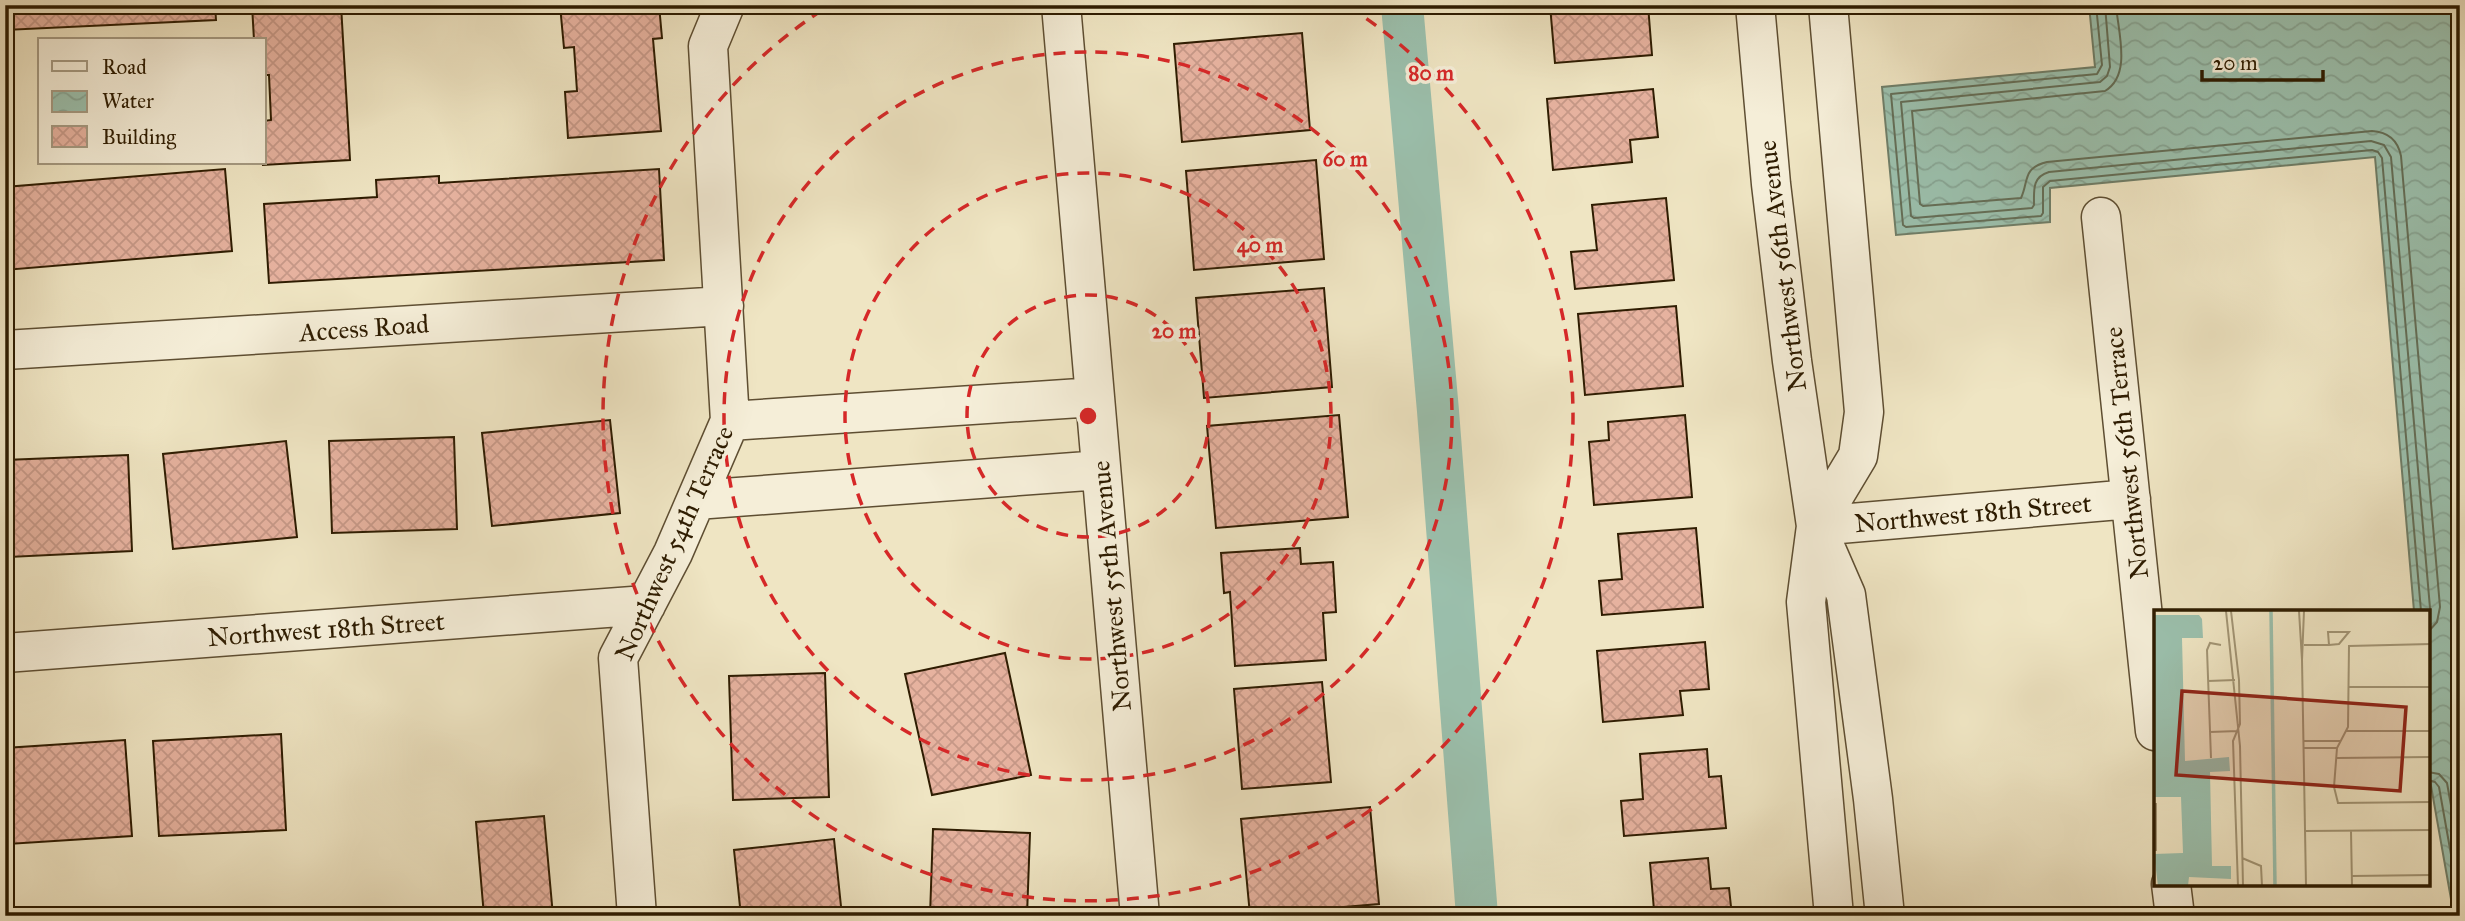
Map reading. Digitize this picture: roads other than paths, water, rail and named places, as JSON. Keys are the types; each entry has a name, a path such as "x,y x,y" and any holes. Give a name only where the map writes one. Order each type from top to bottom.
{"street":[{"name":"Northwest 54th Terrace","path":"637,916 618,658 673,553 730,421 708,46 725,5"},
{"name":"Northwest 55th Avenue","path":"1061,5 1140,916"},
{"name":"Northwest 56th Avenue","path":"1755,5 1791,361 1816,526 1846,594 1873,799 1885,916"},
{"path":"1816,526 1858,456 1864,412 1828,5"},
{"name":"Northwest 56th Terrace","path":"2101,217 2154,721"},
{"name":"Access Road","path":"5,350 723,306"},
{"path":"730,421 1094,397"},
{"path":"696,500 1101,470"},
{"name":"Northwest 18th Street","path":"1816,526 2131,499"},
{"name":"Northwest 56th Avenue","path":"1816,526 1806,602 1834,916"},
{"name":"Northwest 18th Street","path":"5,653 646,605"},
{"path":"2172,886 2175,916"}],"water":[{"path":"2089,5 2460,5 2460,916 2454,916 2430,780 2430,610 2414,610 2375,157 2050,188 2050,222 1896,235 1882,87 2095,67"}],"waterway":[{"path":"1402,5 1438,411 1477,916"}]}
